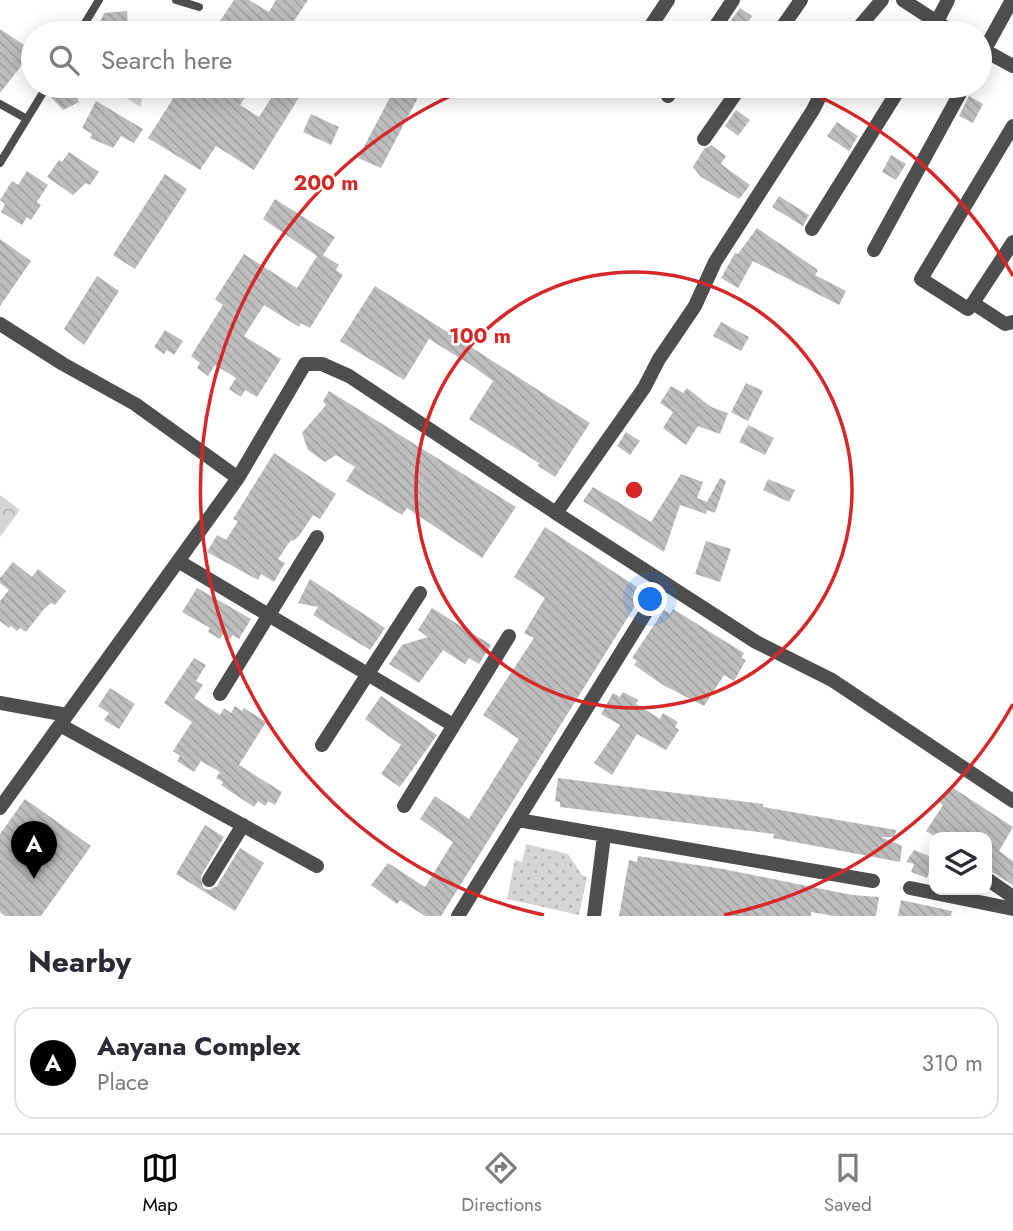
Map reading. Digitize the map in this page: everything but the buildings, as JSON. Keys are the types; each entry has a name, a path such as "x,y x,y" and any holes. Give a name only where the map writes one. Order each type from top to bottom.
{"street":[{"path":"654,21 668,0"},
{"path":"719,21 733,0"},
{"path":"786,21 801,0"},
{"path":"864,21 882,0"},
{"path":"903,0 926,21"},
{"path":"938,21 948,0"},
{"path":"992,34 1012,0"},
{"path":"992,57 1013,66"},
{"path":"704,139 733,98"},
{"path":"556,513 644,388 659,359 695,306 715,262 819,98"},
{"path":"812,229 894,98"},
{"path":"874,250 957,98"},
{"path":"1013,126 921,279 968,309 1013,242"},
{"path":"973,303 1005,324 1013,322"},
{"path":"0,324 63,364 135,404 238,478"},
{"path":"0,808 238,478 305,364 322,364 349,376 756,642 832,680 1013,801"},
{"path":"220,694 317,537"},
{"path":"178,561 453,726"},
{"path":"458,916 664,583"},
{"path":"322,745 420,593"},
{"path":"404,806 509,636"},
{"path":"0,703 64,720 317,866"},
{"path":"518,820 873,881"},
{"path":"209,880 243,825"},
{"path":"594,916 604,836"},
{"path":"992,882 1013,897"},
{"path":"910,888 929,889"},
{"path":"957,895 1013,909"}],"lane":[{"path":"86,21 99,0"},
{"path":"176,0 199,7"},
{"path":"0,163 40,98"},
{"path":"0,104 27,119"}],"green space":[{"path":"126,98 142,98 141,107"},
{"path":"0,495 20,510 0,537"},
{"path":"526,844 568,854 582,875 587,877 579,915 507,899 515,860 522,862"}],"place":[{"name":"Aayana Complex","path":"34,879"}]}
